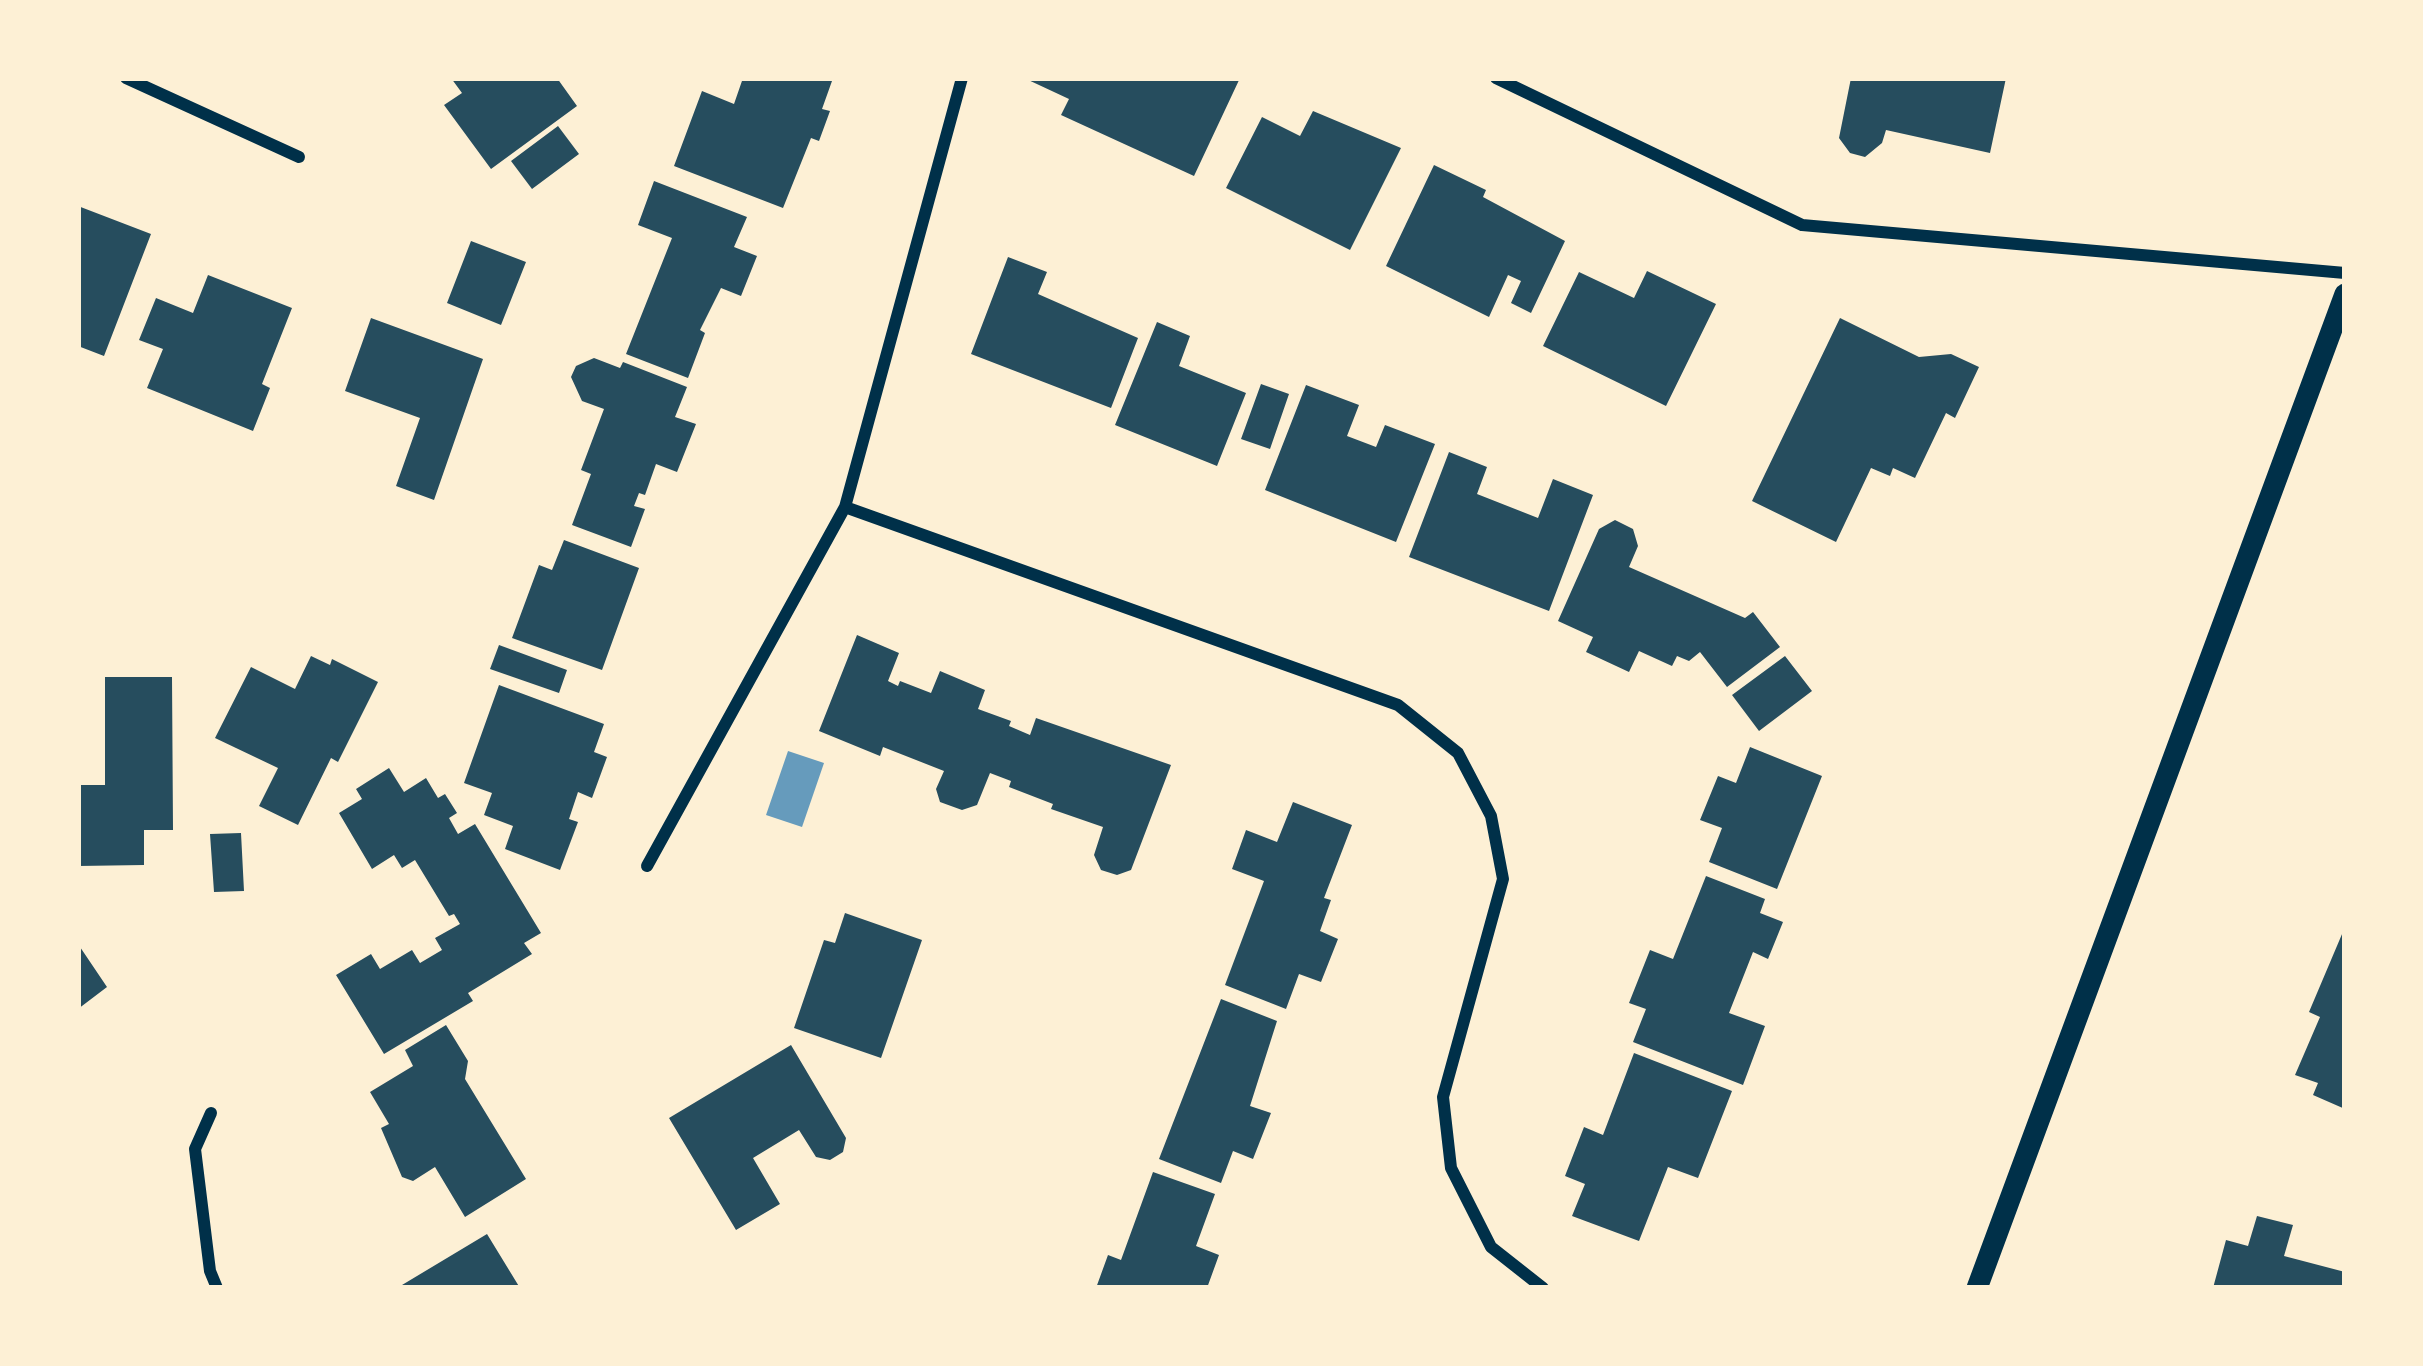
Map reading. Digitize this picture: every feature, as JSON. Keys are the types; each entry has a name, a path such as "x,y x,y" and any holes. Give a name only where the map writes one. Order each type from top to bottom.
{"street":[{"path":"126,78 299,157"},
{"path":"647,866 845,507 962,78"},
{"path":"1496,78 1802,225 2345,273"},
{"path":"1977,1288 2345,294"},
{"path":"845,507 1398,704 1458,753 1492,815 1503,879 1443,1097 1451,1168 1491,1247 1543,1288"},
{"path":"212,1113 195,1149 210,1271 218,1288"}],"water":[{"path":"788,751 824,763 802,827 766,815"}],"building":[{"path":"451,78 557,78 577,106 491,169 444,105 462,93"},
{"path":"743,78 832,81 822,109 830,111 819,141 811,138 783,208 674,166 702,91 734,104"},
{"path":"1024,78 1240,78 1194,176 1061,115 1069,99"},
{"path":"1851,78 2006,78 1990,153 1886,130 1882,143 1865,157 1850,153 1839,138"},
{"path":"1313,111 1401,148 1350,250 1226,188 1262,117 1300,136"},
{"path":"558,126 579,154 532,189 511,161"},
{"path":"1434,165 1486,190 1483,197 1565,241 1531,313 1511,303 1521,281 1508,275 1489,317 1386,266"},
{"path":"654,181 747,217 734,247 757,256 741,296 721,288 700,330 705,333 688,378 626,354 672,238 638,225"},
{"path":"78,206 151,234 104,356 78,346"},
{"path":"471,241 526,262 501,325 447,303"},
{"path":"1008,257 1047,272 1038,294 1138,338 1111,408 971,354"},
{"path":"1647,271 1716,304 1666,406 1543,346 1579,272 1634,298"},
{"path":"208,275 292,308 262,384 270,388 253,431 147,388 163,349 139,340 156,298 193,313"},
{"path":"371,318 483,359 434,500 396,486 420,418 345,391"},
{"path":"1840,318 1919,357 1951,354 1979,367 1955,418 1946,413 1915,478 1893,468 1890,476 1871,468 1836,542 1752,501"},
{"path":"1157,322 1190,336 1179,366 1246,393 1217,466 1115,425"},
{"path":"594,358 620,368 623,362 687,387 675,417 696,424 677,472 656,464 645,495 639,493 634,506 645,509 631,547 572,525 591,474 581,470 604,409 582,401 571,377 576,366"},
{"path":"1261,384 1289,394 1270,449 1241,439"},
{"path":"1306,385 1359,405 1347,436 1376,447 1385,425 1435,444 1396,542 1265,490"},
{"path":"1449,452 1487,467 1477,494 1538,518 1553,479 1593,495 1549,611 1409,557"},
{"path":"1615,520 1633,529 1638,546 1629,567 1745,618 1753,612 1780,647 1727,687 1700,652 1689,661 1677,656 1672,666 1639,651 1629,672 1586,652 1593,637 1558,621 1599,529"},
{"path":"564,540 639,568 602,670 512,638 539,565 552,570"},
{"path":"857,635 899,653 888,681 898,686 900,681 931,693 940,671 985,690 978,709 1011,721 1009,726 1030,735 1036,718 1171,765 1131,870 1117,875 1101,870 1094,855 1103,827 1051,809 1053,804 1009,787 1011,781 990,773 977,805 962,810 940,802 936,789 944,771 883,747 880,756 819,731"},
{"path":"499,645 567,670 559,693 490,669"},
{"path":"311,656 330,665 332,659 378,682 338,762 331,758 298,825 259,806 278,768 215,738 251,667 295,689"},
{"path":"1785,656 1812,691 1759,731 1732,695"},
{"path":"105,677 172,677 173,830 144,830 144,865 78,866 78,785 105,785"},
{"path":"499,685 604,724 594,752 607,757 592,798 578,792 569,819 578,822 560,870 505,849 513,826 484,815 492,793 464,783"},
{"path":"1750,747 1822,776 1777,889 1709,862 1722,828 1700,820 1718,776 1736,783"},
{"path":"389,768 404,792 426,778 438,798 445,794 457,813 449,818 458,834 475,824 541,933 524,943 532,954 468,993 473,1001 384,1054 336,975 371,954 380,969 412,950 420,963 442,950 435,938 460,924 454,914 449,916 415,860 402,868 394,855 372,869 339,813 362,799 356,789"},
{"path":"1293,802 1352,825 1324,898 1331,900 1320,931 1338,939 1321,982 1299,974 1286,1009 1225,985 1264,881 1232,869 1246,830 1277,842"},
{"path":"241,833 244,891 214,892 210,834"},
{"path":"1706,876 1765,899 1760,913 1783,922 1768,959 1753,952 1729,1013 1765,1026 1743,1085 1633,1042 1646,1009 1629,1003 1650,950 1673,959"},
{"path":"845,913 922,940 881,1058 794,1028 824,940 835,943"},
{"path":"2345,927 2345,1109 2313,1095 2318,1083 2295,1075 2320,1017 2309,1012"},
{"path":"78,944 107,987 78,1009"},
{"path":"1221,999 1277,1021 1250,1106 1271,1113 1253,1159 1233,1151 1221,1183 1159,1159"},
{"path":"446,1025 468,1061 465,1079 526,1179 465,1217 435,1167 413,1181 402,1177 381,1128 389,1124 370,1092 413,1066 405,1050"},
{"path":"791,1045 846,1138 843,1152 830,1160 816,1157 799,1130 753,1158 780,1204 736,1230 669,1118"},
{"path":"1634,1053 1732,1091 1698,1178 1668,1167 1639,1241 1572,1216 1585,1184 1565,1176 1584,1127 1603,1135"},
{"path":"1153,1172 1215,1194 1196,1246 1219,1255 1207,1288 1096,1288 1108,1255 1121,1260"},
{"path":"2257,1216 2293,1225 2284,1256 2345,1272 2345,1288 2213,1288 2226,1240 2248,1246"},
{"path":"487,1234 520,1288 397,1288"}]}
